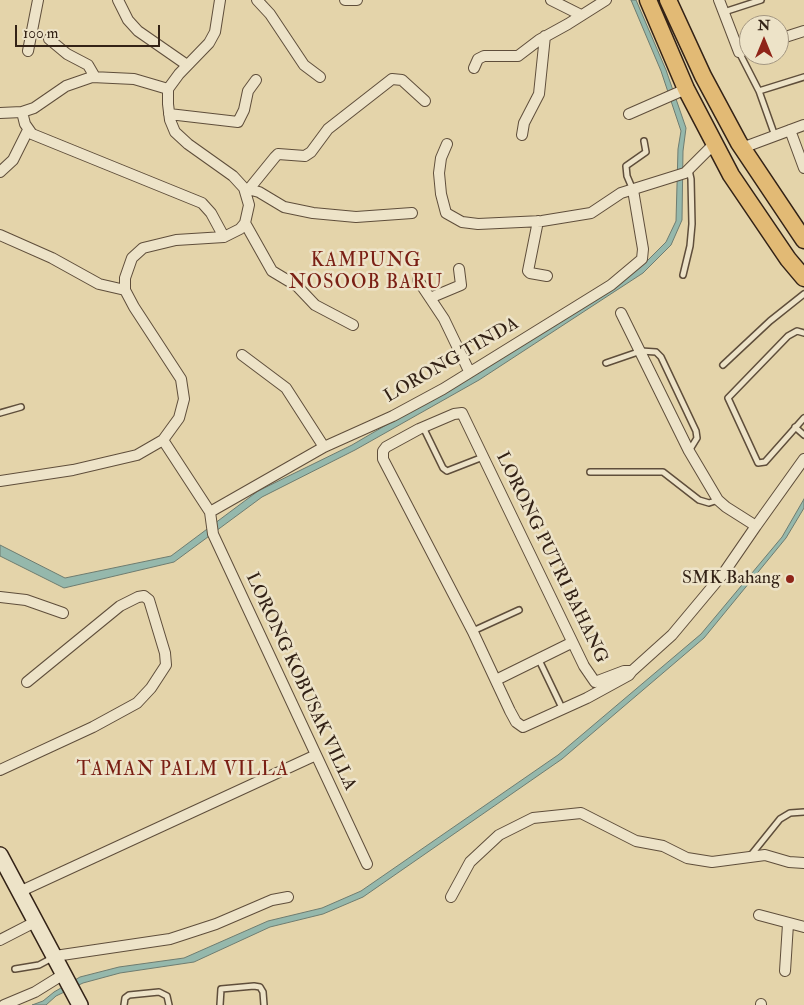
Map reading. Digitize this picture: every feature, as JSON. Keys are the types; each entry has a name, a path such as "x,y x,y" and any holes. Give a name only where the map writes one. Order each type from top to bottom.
{"main road":[{"path":"648,0 676,93 714,144 731,175 804,278"},
{"path":"668,0 703,76 742,148 804,240"},
{"path":"0,855 80,1005"}],"street":[{"path":"28,51 38,0"},
{"path":"118,0 128,20 138,31 187,65"},
{"path":"220,0 215,32 209,43 187,65 168,89 169,114 175,132 188,144 233,176 247,189 266,196 284,207 313,213 356,217 412,213"},
{"path":"256,0 270,14 304,65 320,77"},
{"path":"345,0 357,0"},
{"path":"552,0 581,16"},
{"path":"474,68 480,57 515,57 545,36 606,0"},
{"path":"719,0 723,13 739,42"},
{"path":"789,36 804,31"},
{"path":"522,135 524,123 539,94 545,36"},
{"path":"49,39 61,50 90,67 95,77"},
{"path":"0,113 22,112 34,108 66,86 95,77 138,79 168,89"},
{"path":"0,481 125,460 150,449 163,440 179,418 183,406 184,386 125,290 127,267 132,258 143,248 170,240 224,237 240,229 245,223 249,205 247,189 278,154 305,156 311,152 328,129 392,79 402,80 425,101"},
{"path":"169,114 238,122 244,110 248,91 256,80"},
{"path":"629,114 676,93"},
{"path":"22,112 28,130 55,145 126,171 202,203 211,213 224,237"},
{"path":"742,148 804,126"},
{"path":"0,172 13,160 28,130"},
{"path":"790,130 804,168"},
{"path":"446,144 441,158 441,194 446,213 467,224 538,221 591,213 621,193 683,173 714,144"},
{"name":"LORONG TINDA","path":"210,512 324,447 393,416 442,389 611,285 642,259 643,249 633,190"},
{"path":"538,221 528,271 547,276"},
{"path":"245,223 272,271 297,286 315,305 353,325"},
{"path":"0,235 58,261 99,284 125,290"},
{"path":"430,298 461,285 459,270"},
{"path":"418,280 453,336 469,371"},
{"path":"621,313 689,451 718,500 756,526"},
{"path":"242,355 286,388 324,447"},
{"name":"LORONG PUTRI BAHANG","path":"462,413 552,598 571,643 595,682 624,671 632,671 629,675 601,691 563,710 523,727 516,722 473,632 384,459 383,451 386,446 423,427 454,414 462,413"},
{"path":"163,440 210,512"},
{"path":"632,671 672,635 723,574 804,459"},
{"name":"LORONG KOBUSAK VILLA","path":"210,512 210,524 213,534 367,864"},
{"path":"0,770 93,727 137,703 151,688 166,665 165,653 149,600 144,596 138,597 120,606 27,682"},
{"path":"0,597 26,600 63,614"},
{"path":"496,680 571,643"},
{"path":"595,682 601,691"},
{"path":"19,892 316,755"},
{"path":"451,897 470,862 500,834 533,818 581,813 636,842 663,846 687,858 712,862 765,855 804,863"},
{"path":"55,956 170,939 216,924 272,900 288,897"},
{"path":"759,915 804,927"},
{"path":"0,940 36,922"},
{"path":"785,971 788,924"},
{"path":"4,1005 34,992 68,981"}],"lane":[{"path":"723,13 761,0"},
{"path":"749,65 775,136"},
{"path":"759,91 804,77"},
{"path":"633,190 627,176 626,166 646,152 644,141"},
{"path":"683,173 691,179 692,224 690,246 683,275"},
{"path":"723,365 770,321 804,294"},
{"path":"804,333 797,331 788,336 728,398 758,463 765,462 804,418"},
{"path":"606,364 640,351 656,352 661,357 686,406 697,438 689,451"},
{"path":"0,413 21,407"},
{"path":"423,427 443,468 448,471 484,457"},
{"path":"796,427 804,434"},
{"path":"590,472 663,472 699,500 709,503 718,500"},
{"path":"473,632 519,610"},
{"path":"539,660 563,710"},
{"path":"750,856 780,819 790,812 804,812"},
{"path":"15,970 39,964 55,956"},
{"path":"220,1005 221,989 254,986 260,988 264,1005"},
{"path":"124,1005 125,998 130,994 159,992 167,996 169,1005"}],"water":[{"path":"631,0 636,0 666,70 686,128 683,151 682,220 671,245 643,273 479,380 355,450 262,497 174,562 64,588 0,556 0,545 65,578 171,556 258,491 352,445 475,373 646,262 666,242 676,221 678,149 681,131 661,71"},
{"path":"804,499 804,508 786,538 704,638 562,759 363,897 323,914 270,927 194,962 120,973 83,983 56,996 46,1005 32,1005 43,1001 54,992 80,977 119,967 184,958 268,921 322,908 361,891 558,755 701,634 782,537"}],"place":[{"name":"SMK Bahang","path":"790,579"}],"district":[{"name":"KAMPUNG NOSOOB BARU","path":"366,273"},
{"name":"TAMAN PALM VILLA","path":"183,771"}]}
